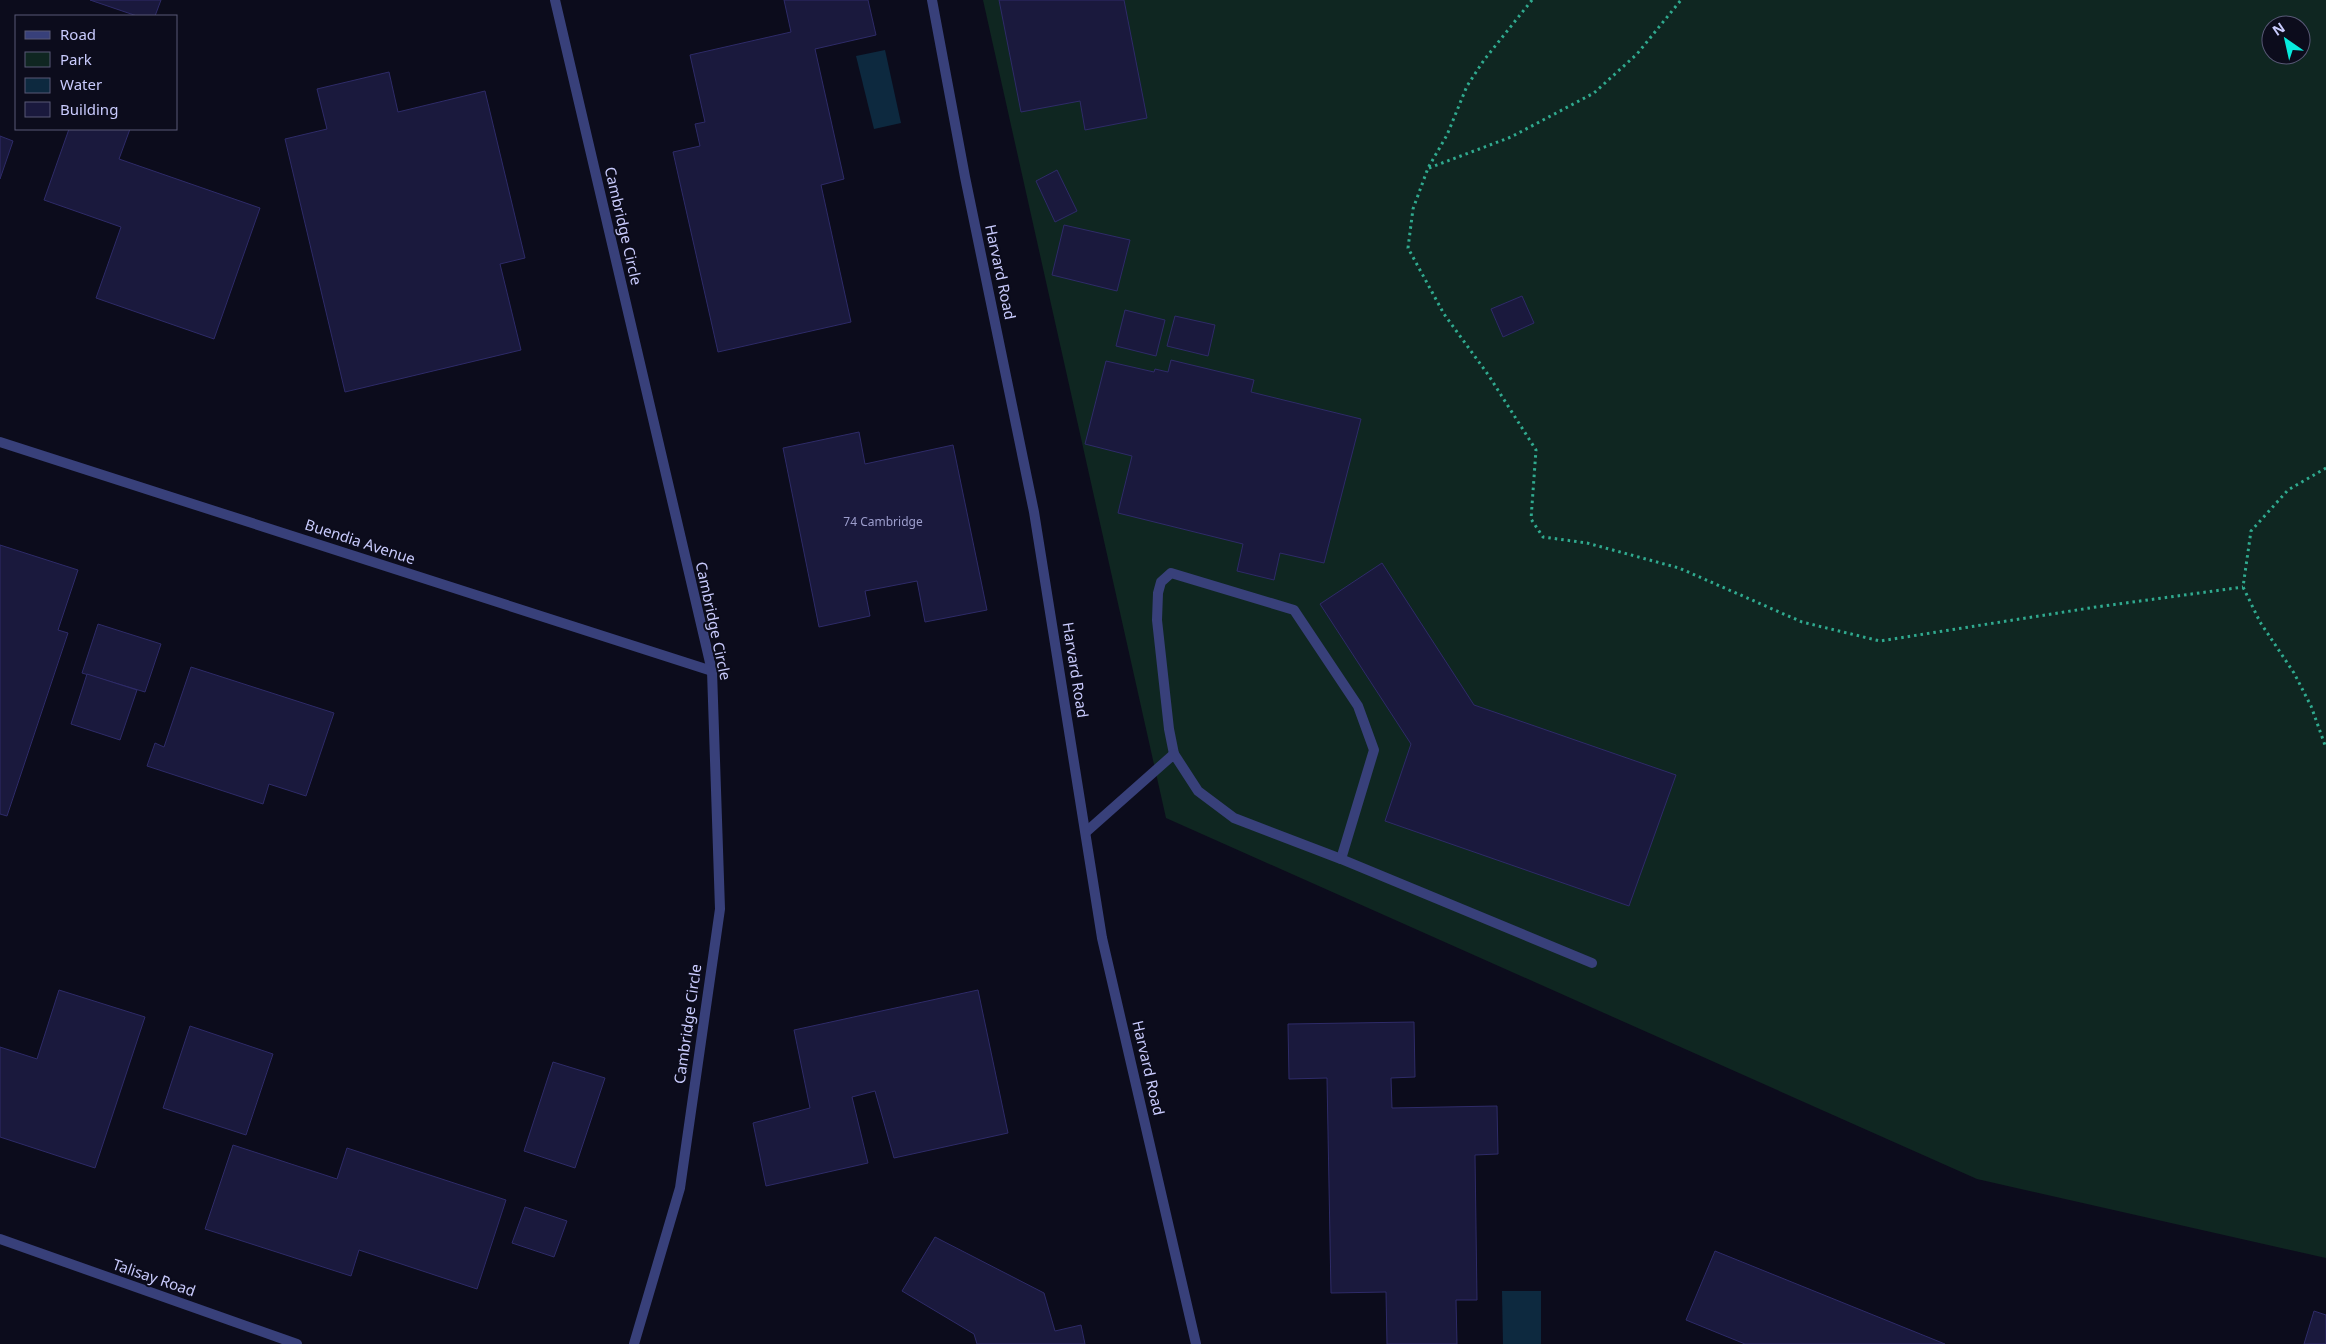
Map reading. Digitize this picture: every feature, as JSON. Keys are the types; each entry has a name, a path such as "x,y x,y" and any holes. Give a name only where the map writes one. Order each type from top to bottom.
{"street":[{"name":"Cambridge Circle","path":"555,0 712,671 720,908 680,1188 634,1344"},
{"name":"Harvard Road","path":"932,0 965,176 1034,512 1102,938 1196,1344"},
{"name":"Buendia Avenue","path":"0,442 712,671"},
{"path":"1341,859 1374,750 1358,706 1294,610 1171,573 1161,582 1158,593 1157,620 1169,729 1174,754 1198,791 1234,818 1341,859 1592,963"},
{"path":"1086,832 1174,754"},
{"name":"Talisay Road","path":"0,1239 297,1344"}],"path":[{"path":"1532,0 1484,60 1468,86 1447,135 1428,168 1413,209 1408,248 1444,314 1489,376 1536,450 1531,519 1542,537 1587,543 1679,568 1802,622 1880,641 2096,607 2243,587"},
{"path":"1428,168 1511,137 1594,92 1637,54 1681,0"},
{"path":"2326,468 2288,490 2251,531 2243,587 2260,622 2294,673 2311,706 2326,748"}],"green space":[{"path":"983,0 2326,0 2326,1258 1977,1179 1166,818"}],"water":[{"path":"885,50 901,123 874,129 856,56"},
{"path":"1502,1291 1541,1291 1541,1344 1503,1344"}],"building":[{"path":"90,0 161,0 155,15 134,15"},
{"path":"784,0 868,0 876,35 815,49 844,179 821,185 851,322 718,352 673,152 700,146 695,124 705,122 690,55 791,32"},
{"path":"999,0 1124,0 1147,118 1085,130 1080,101 1021,112"},
{"path":"389,72 398,112 485,91 525,258 500,264 521,350 345,392 285,139 327,129 317,89"},
{"path":"69,130 130,130 119,159 260,208 214,339 96,298 121,227 44,200"},
{"path":"0,136 13,141 0,179"},
{"path":"1057,170 1077,211 1055,222 1036,181"},
{"path":"1064,225 1130,240 1117,291 1052,275"},
{"path":"1522,296 1534,323 1503,337 1491,309"},
{"path":"1125,310 1165,320 1156,356 1116,346"},
{"path":"1175,316 1215,325 1208,356 1167,346"},
{"path":"1171,360 1254,380 1251,392 1361,419 1324,563 1280,553 1274,580 1237,571 1243,544 1118,513 1132,456 1085,444 1106,361 1154,372 1155,369 1168,372"},
{"path":"859,432 865,464 953,445 987,610 925,622 917,581 865,591 870,616 819,627 783,448"},
{"path":"0,545 78,570 58,630 68,633 7,816 0,814"},
{"path":"1382,563 1474,705 1676,775 1629,906 1385,821 1411,744 1320,604"},
{"path":"98,624 161,644 145,692 82,673"},
{"path":"191,667 334,713 306,796 269,784 263,804 147,766 155,743 164,747"},
{"path":"87,674 137,690 120,740 71,724"},
{"path":"59,990 145,1017 95,1168 0,1137 0,1047 37,1059"},
{"path":"978,990 1008,1133 894,1158 875,1091 852,1097 868,1163 766,1186 753,1123 810,1108 794,1030"},
{"path":"1414,1022 1415,1077 1391,1078 1392,1108 1497,1106 1498,1154 1475,1155 1477,1300 1456,1300 1457,1344 1387,1344 1386,1292 1331,1293 1327,1078 1289,1079 1288,1024"},
{"path":"190,1026 273,1054 246,1135 163,1108"},
{"path":"553,1062 605,1078 575,1168 524,1151"},
{"path":"233,1145 337,1179 347,1148 506,1200 477,1289 359,1250 351,1276 205,1229"},
{"path":"525,1207 567,1221 554,1257 512,1243"},
{"path":"935,1237 1044,1293 1055,1331 1081,1325 1085,1344 977,1344 974,1334 902,1291"},
{"path":"1715,1251 1945,1344 1745,1344 1686,1320"},
{"path":"2314,1311 2326,1315 2326,1344 2304,1344"}]}
